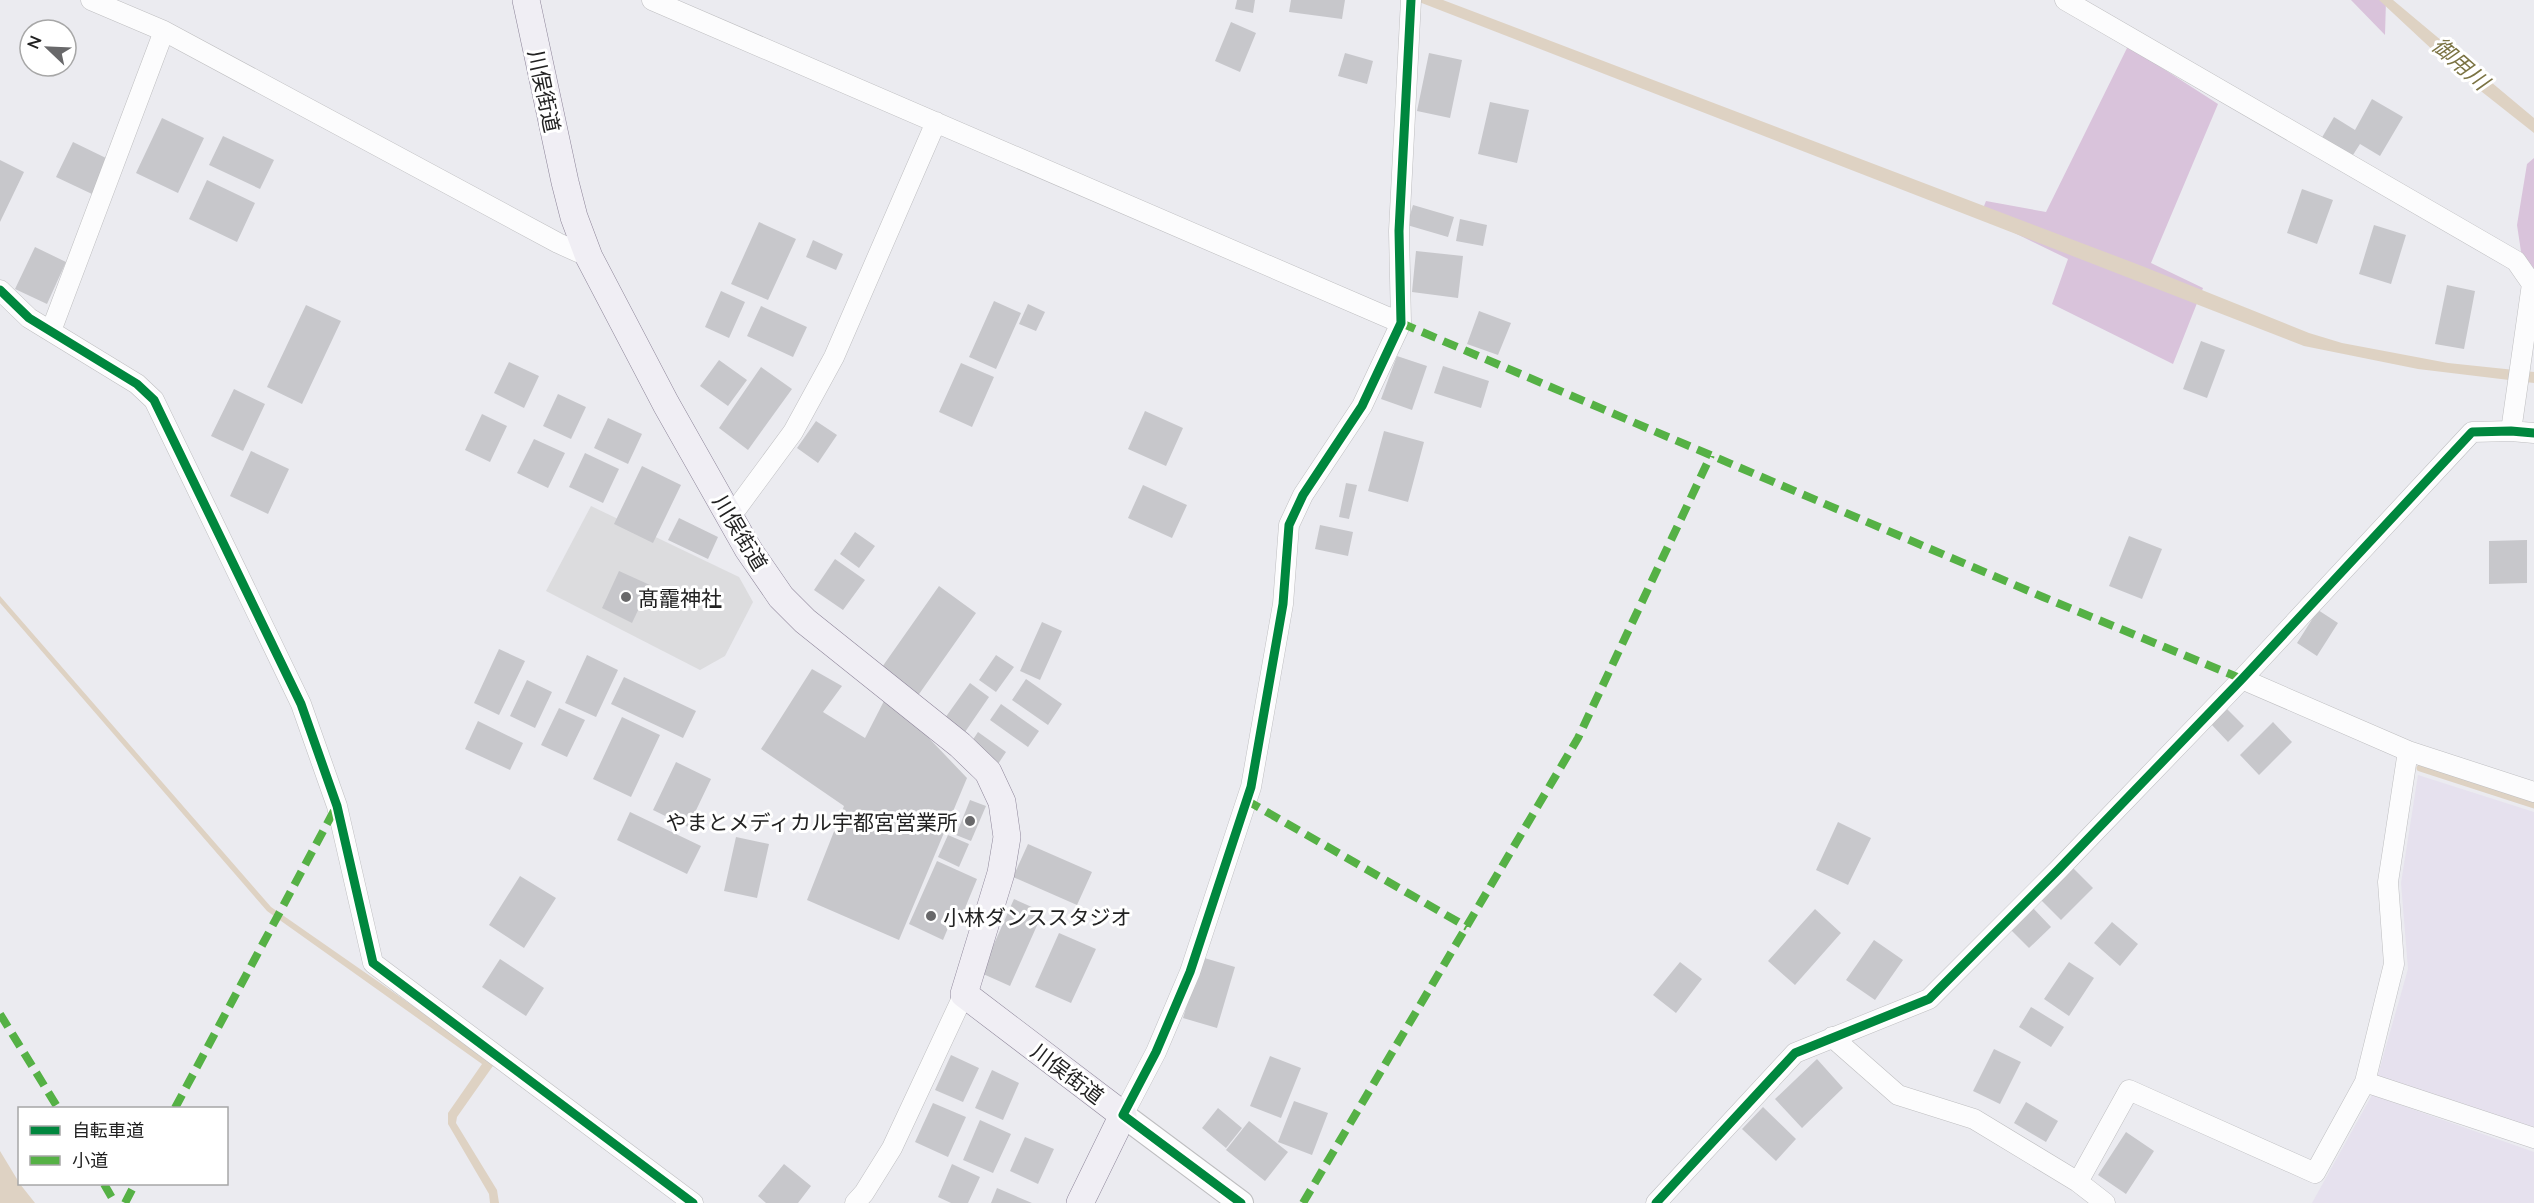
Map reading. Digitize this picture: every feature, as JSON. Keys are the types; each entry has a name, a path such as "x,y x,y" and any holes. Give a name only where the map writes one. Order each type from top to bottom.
{"main road":[{"name":"川俣街道","path":"526,0 565,182 574,217 589,257 666,404 748,549 782,597 805,621 960,745 988,772 1002,802 1007,837 995,895 964,994 1123,1115 1080,1203"}],"street":[{"path":"91,0 164,31 558,243 589,257"},
{"path":"652,0 1401,323"},
{"path":"1241,1203 1123,1115 1156,1052 1190,972 1251,787 1283,604 1289,525 1303,495 1362,406 1401,323 1399,231 1411,0"},
{"path":"2065,0 2516,261 2532,284 2511,431"},
{"path":"51,331 164,31"},
{"path":"728,512 737,508 793,432 834,357 936,122"},
{"path":"0,290 29,318 137,384 154,400 301,704 337,806 373,963 693,1203"},
{"path":"1656,1203 1795,1053 1929,999 2058,870 2242,679 2472,432 2534,433"},
{"path":"2242,679 2408,751 2534,792"},
{"path":"2078,1182 2129,1090 2315,1173 2365,1082 2394,964 2388,882 2408,751"},
{"name":"川俣街道","path":"855,1203 892,1148 964,994"},
{"path":"1832,1037 1898,1095 1974,1119 2078,1182 2105,1203"},
{"path":"2365,1082 2534,1138"}],"shaded area":[{"path":"2351,0 2386,0 2385,35"},
{"path":"2128,46 2218,104 2151,263 2203,288 2173,364 2052,304 2068,259 1980,216 1986,201 2046,212"},
{"path":"2534,158 2534,337 2517,225 2527,164"},
{"path":"591,506 739,577 753,602 725,656 700,670 546,591"},
{"path":"2418,775 2534,812 2534,1128 2377,1078 2408,969 2401,883"},
{"path":"2372,1095 2534,1152 2534,1203 2312,1203"}],"water":[{"path":"1414,0 1443,0 2142,266 2309,333 2342,343 2448,363 2534,372 2534,383 2418,369 2304,346"},
{"name":"御用川","path":"2379,0 2393,0 2534,118 2534,133 2453,69"},
{"path":"0,596 271,907 495,1063 457,1117 456,1123 497,1190 499,1203 490,1203 489,1194 448,1124 448,1113 482,1064 267,911 0,603"},
{"path":"0,1151 18,1181 18,1185 21,1185 35,1203 0,1203"}],"building":[{"path":"1237,0 1255,0 1253,13 1235,9"},
{"path":"1291,0 1345,0 1342,19 1289,12"},
{"path":"1231,22 1256,33 1240,72 1215,61"},
{"path":"1345,53 1373,61 1367,84 1338,76"},
{"path":"1429,53 1462,60 1450,118 1417,111"},
{"path":"2372,99 2403,117 2380,156 2360,144 2344,169 2314,151 2334,117 2355,130"},
{"path":"1490,102 1529,110 1517,163 1478,154"},
{"path":"162,118 204,138 178,193 136,173"},
{"path":"223,136 274,160 260,189 209,165"},
{"path":"73,142 108,159 92,194 56,177"},
{"path":"0,160 24,172 0,222"},
{"path":"207,180 255,203 237,242 189,219"},
{"path":"2302,189 2333,200 2317,244 2287,233"},
{"path":"1413,205 1454,217 1448,237 1407,225"},
{"path":"1460,219 1487,225 1483,246 1456,241"},
{"path":"759,222 796,239 768,300 731,284"},
{"path":"2374,225 2406,235 2391,284 2359,274"},
{"path":"813,240 843,254 836,270 806,257"},
{"path":"35,247 66,262 47,304 15,289"},
{"path":"1416,251 1463,256 1458,298 1412,292"},
{"path":"2447,285 2475,291 2464,349 2435,344"},
{"path":"721,291 745,302 729,338 705,327"},
{"path":"994,301 1021,313 996,369 969,357"},
{"path":"1028,304 1045,312 1036,331 1019,324"},
{"path":"306,305 341,321 302,404 267,387"},
{"path":"761,306 807,327 793,357 747,336"},
{"path":"1479,311 1511,323 1498,355 1467,344"},
{"path":"2201,341 2225,350 2207,398 2183,389"},
{"path":"1397,356 1427,366 1412,410 1381,399"},
{"path":"719,360 747,380 728,406 700,386"},
{"path":"509,362 539,376 524,408 494,393"},
{"path":"961,363 994,377 972,427 939,412"},
{"path":"1443,366 1489,381 1481,408 1434,393"},
{"path":"761,367 792,389 748,450 719,428"},
{"path":"234,389 265,404 243,451 211,436"},
{"path":"558,394 586,407 571,439 543,426"},
{"path":"1145,411 1183,428 1166,466 1128,449"},
{"path":"482,414 507,426 490,462 465,450"},
{"path":"608,418 642,434 628,464 594,448"},
{"path":"816,421 837,435 818,463 797,448"},
{"path":"1384,431 1424,442 1408,502 1368,491"},
{"path":"534,439 565,453 548,488 517,473"},
{"path":"251,451 289,469 268,514 230,496"},
{"path":"585,453 619,469 603,503 569,487"},
{"path":"642,466 681,485 653,543 614,524"},
{"path":"1346,483 1357,485 1349,519 1339,517"},
{"path":"1143,485 1187,505 1172,538 1128,518"},
{"path":"679,518 718,537 708,559 668,540"},
{"path":"1320,525 1353,532 1348,556 1315,549"},
{"path":"855,532 875,546 859,568 840,554"},
{"path":"2129,536 2162,549 2142,599 2109,586"},
{"path":"2527,540 2527,583 2489,584 2489,541"},
{"path":"835,559 865,580 843,610 814,590"},
{"name":"髙靇神社","path":"619,571 650,585 632,623 602,608"},
{"path":"939,586 976,613 917,697 880,670"},
{"path":"2318,610 2338,623 2317,656 2297,643"},
{"path":"1042,622 1062,631 1040,680 1020,671"},
{"path":"499,649 525,661 499,715 474,703"},
{"path":"587,655 618,670 596,717 565,703"},
{"path":"996,655 1014,667 996,692 979,680"},
{"path":"812,669 842,686 823,712 865,738 884,701 925,734 967,778 899,940 807,900 844,806 761,749"},
{"path":"624,677 696,711 683,738 611,704"},
{"path":"1026,679 1062,704 1048,725 1012,700"},
{"path":"527,680 552,692 535,728 510,716"},
{"path":"970,683 989,697 965,732 945,718"},
{"path":"1001,704 1039,731 1028,747 990,720"},
{"path":"559,708 585,720 567,757 541,745"},
{"path":"2226,708 2244,726 2228,742 2211,724"},
{"path":"622,717 660,735 631,797 593,779"},
{"path":"478,721 523,743 510,770 465,749"},
{"path":"2273,722 2292,742 2259,775 2240,755"},
{"path":"978,732 1006,752 998,764 970,744"},
{"path":"676,762 711,779 688,827 653,810"},
{"path":"970,800 986,806 971,841 956,835"},
{"path":"630,812 701,846 687,874 617,840"},
{"path":"1838,822 1871,838 1848,885 1816,870"},
{"path":"948,835 969,844 959,867 938,857"},
{"path":"736,837 769,844 757,898 724,891"},
{"path":"1028,844 1092,872 1077,905 1013,877"},
{"path":"937,861 977,879 963,913 956,909 943,940 909,924"},
{"path":"2071,866 2093,888 2061,920 2039,898"},
{"path":"520,876 556,898 524,948 489,925"},
{"path":"1014,899 1043,912 1010,986 981,973"},
{"path":"2031,906 2051,927 2029,948 2008,927"},
{"path":"1815,909 1841,933 1795,985 1768,961"},
{"path":"2112,922 2138,944 2120,966 2094,943"},
{"path":"1059,933 1096,949 1071,1003 1035,987"},
{"path":"1874,940 1903,960 1875,1000 1846,980"},
{"path":"1201,957 1235,967 1217,1028 1183,1018"},
{"path":"500,959 544,988 526,1016 482,987"},
{"path":"1680,962 1702,979 1676,1013 1653,995"},
{"path":"2069,962 2094,978 2069,1016 2044,999"},
{"path":"2031,1007 2064,1027 2051,1047 2019,1027"},
{"path":"1994,1049 2021,1062 2000,1104 1973,1091"},
{"path":"951,1055 979,1068 963,1102 935,1090"},
{"path":"1270,1056 1301,1068 1281,1118 1250,1106"},
{"path":"1817,1059 1843,1088 1802,1128 1775,1099"},
{"path":"992,1070 1019,1083 1003,1120 975,1108"},
{"path":"1294,1101 1328,1113 1312,1155 1278,1142"},
{"path":"2026,1102 2058,1121 2046,1142 2014,1123"},
{"path":"933,1103 966,1117 948,1157 915,1142"},
{"path":"1763,1107 1796,1139 1776,1161 1742,1129"},
{"path":"1218,1108 1242,1128 1226,1148 1202,1128"},
{"path":"980,1120 1011,1134 993,1173 963,1160"},
{"path":"1249,1121 1288,1152 1265,1181 1226,1150"},
{"path":"2126,1132 2154,1151 2126,1194 2098,1175"},
{"path":"1025,1137 1054,1149 1038,1184 1010,1171"},
{"path":"784,1164 811,1186 798,1203 766,1203 758,1196"},
{"path":"952,1164 980,1177 968,1203 951,1203 938,1197"},
{"path":"997,1188 1032,1203 991,1203"}],"waterway":[{"path":"2420,768 2534,805"}],"marked path":[{"path":"1401,323 2043,597 2242,679"},
{"path":"1303,1203 1578,738 1711,455"},
{"path":"1246,800 1467,927"},
{"path":"176,1107 336,807"},
{"path":"0,1014 57,1107"},
{"path":"105,1185 115,1203"},
{"path":"125,1203 134,1185"}],"cycle path":[{"path":"1241,1203 1123,1115 1156,1052 1190,972 1251,787 1283,604 1289,525 1303,495 1362,406 1401,323 1399,231 1411,0"},
{"path":"0,290 29,318 137,384 154,400 301,704 337,806 373,963 693,1203"},
{"path":"1656,1203 1795,1053 1929,999 2058,870 2242,679 2472,432 2534,433"}],"place":[{"name":"髙靇神社","path":"626,597"},
{"name":"やまとメディカル宇都宮営業所","path":"970,821"},
{"name":"小林ダンススタジオ","path":"931,916"}]}
